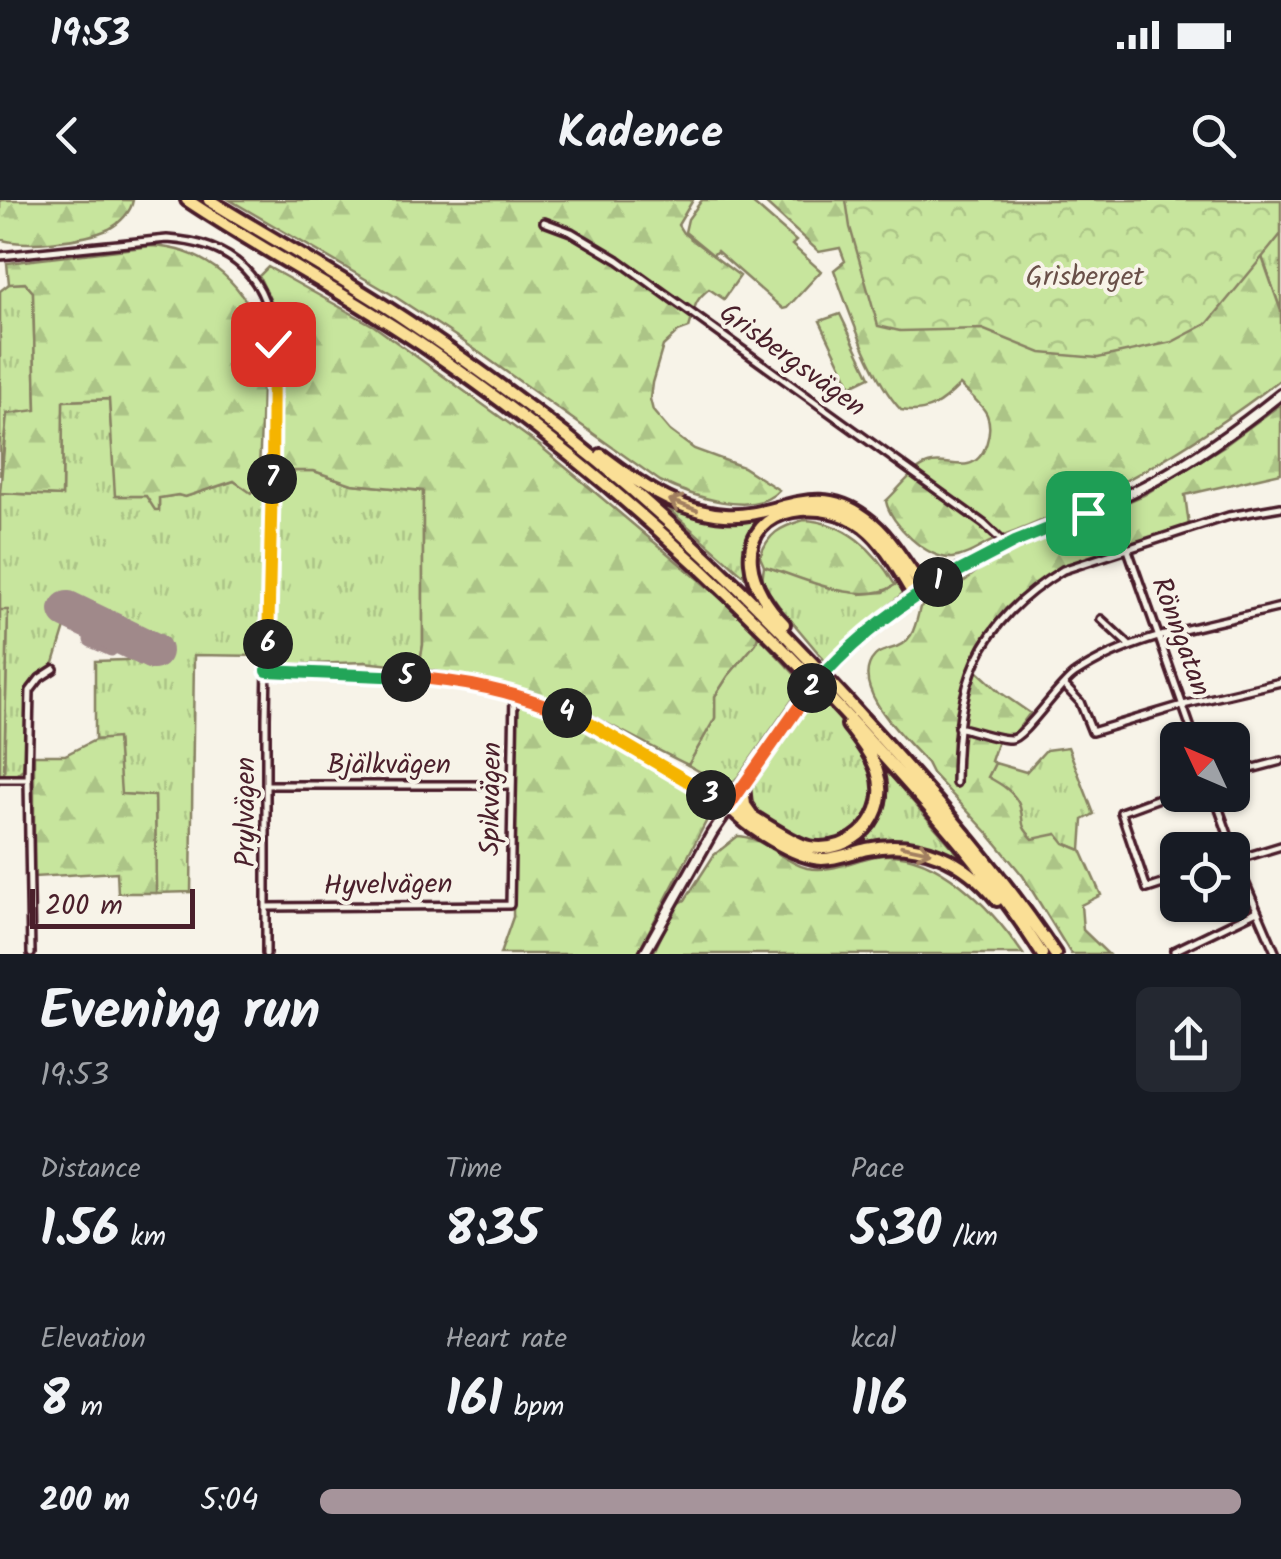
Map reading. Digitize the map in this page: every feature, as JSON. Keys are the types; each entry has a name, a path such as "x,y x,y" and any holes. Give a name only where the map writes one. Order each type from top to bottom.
{"highway":[{"path":"187,200 427,348 529,421 651,521 768,632 921,797 977,864 1039,950"},
{"path":"209,200 407,320 566,435 688,540 811,660 962,828 1055,954"},
{"path":"566,435 659,495 694,510 751,514 800,501 826,501 848,507 868,518 887,537 920,593"},
{"path":"811,660 757,586 750,560 754,542 769,521 788,512 814,508 853,520 878,541 920,593"},
{"path":"729,806 806,847 836,848 856,838 872,821 880,800 878,772 828,696"},
{"path":"742,786 752,816"},
{"path":"729,806 739,818 795,852 821,859 893,845 949,859 992,894 1039,950"}],"main road":[{"path":"644,954 742,786 806,697 859,640 920,593 957,571 1154,482 1202,453 1281,394"}],"street":[{"name":"Grisbergsvägen","path":"544,222 571,232 618,260 984,524 1007,546"},
{"name":"Prylvägen","path":"0,256 167,239 194,241 236,260 254,279 264,298 272,321 273,344 266,954"},
{"path":"956,784 958,727 965,692 992,630 1011,608 1062,570 1228,516 1281,507"},
{"name":"Rönngatan","path":"1128,547 1189,722"},
{"path":"958,727 1012,740 1021,735 1071,676 1130,646 1281,607"},
{"path":"1101,618 1130,646"},
{"path":"30,954 30,692 40,678 54,669"},
{"path":"267,671 446,680 514,693 587,722 729,806"},
{"path":"1064,684 1080,702 1092,732 1281,682"},
{"name":"Spikvägen","path":"510,904 514,693"},
{"path":"1250,769 1281,761"},
{"path":"0,779 28,779"},
{"name":"Bjälkvägen","path":"266,784 512,785"},
{"path":"1160,798 1121,812 1147,888 1160,884"},
{"path":"1250,855 1281,846"},
{"path":"1250,895 1276,954"},
{"name":"Hyvelvägen","path":"266,907 510,904"},
{"path":"1175,954 1174,951 1257,912"}],"green space":[{"path":"0,200 133,200 117,224 99,233 23,243 0,239"},
{"path":"230,200 693,200 678,225 683,233 740,276 724,299 709,289 695,307 689,328 663,346 652,383 653,411 670,431 694,449 743,467 779,490 768,499 738,504 704,498 660,481 460,339"},
{"path":"702,200 749,200 796,241 792,245 821,271 783,309 717,251 713,255 685,232 688,219"},
{"path":"762,200 1242,200 1281,311 1281,379 1181,449 1112,488 965,555 942,557 902,530 886,501 928,464 963,465 979,457 986,444 987,415 960,385 934,406 919,411 901,410 880,380 847,305 834,270 845,261 840,248 819,252"},
{"name":"Grisberget","path":"846,200 1281,200 1281,234 1208,323 1172,342 1098,358 1041,353 982,329 900,331 878,326"},
{"path":"1242,200 1281,221 1281,311"},
{"path":"152,246 191,254 208,263 236,287 256,321 264,357 257,488 251,493 234,481 185,497 159,498 159,510 146,496 115,496 109,399 63,401 62,496 0,493 7,414 36,410 33,292 25,283 9,284 7,263"},
{"path":"268,267 374,326 539,445 724,601 758,635 715,696 715,718 688,765 566,706 500,685 419,668 423,645 423,491 352,484 314,471 276,471 280,337 276,312 259,276"},
{"path":"25,283 33,292 36,411 7,414 0,476 0,291 9,284"},
{"path":"840,314 870,377 851,386 820,321"},
{"path":"109,399 116,496 146,496 159,510 159,498 185,497 234,481 251,492 268,483 264,656 194,655 191,892 156,893 155,797 120,794 117,739 95,740 95,661 157,659 157,641 65,603 66,624 54,663 32,683 25,697 23,769 4,775 8,611 0,610 0,493 62,496 63,401"},
{"path":"1281,404 1281,473 1185,495 1190,533 1092,563 1047,585 1008,617 976,670 1030,713 1015,733 1000,735 988,777 1015,797 1024,827 1033,839 1057,834 1064,843 1081,850 1101,895 1081,905 1083,930 1108,954 1071,954 1023,876 883,713 868,682 868,668 877,654 908,639 920,607 966,580 989,561 1144,495 1224,446"},
{"path":"276,471 314,471 352,484 423,491 423,645 419,668 364,662 284,665 273,653"},
{"path":"665,506 714,519 766,517 750,544 744,576"},
{"path":"804,520 846,532 868,549 895,585 881,591 848,592 764,566 760,557 771,537"},
{"path":"764,566 860,594 884,592 898,582 903,593 826,662 762,582"},
{"path":"0,610 8,610 4,775 0,775"},
{"path":"758,635 800,680 795,696 731,784 688,765 715,718 715,696"},
{"path":"816,692 862,753 874,789 873,805 865,821 842,839 825,843 780,828 750,804 747,795 750,782"},
{"path":"524,700 564,717 694,791 706,806 708,818 637,954 500,954 513,917 515,709"},
{"path":"117,738 121,794 155,796 156,893 118,893 117,872 34,877 34,755 65,755 95,740"},
{"path":"1068,747 1094,814 1083,820 1081,850 1064,843 1033,839 1021,826 1020,809 988,777 995,763 1026,772 1046,750"},
{"path":"883,767 970,868 941,853 912,846 850,847 870,832 883,813 888,791"},
{"path":"738,836 756,841 807,868 833,867 876,856 920,861 941,871 979,901 1023,954 653,954 676,905 685,900 714,855"}],"taxiway":[{"path":"91,640 111,649"}],"runway":[{"path":"68,610 153,651"}],"route":[{"path":"273,344 267,671 446,680 530,698 587,722 729,806 794,711 826,672 895,610 977,560 1088,513"}]}
